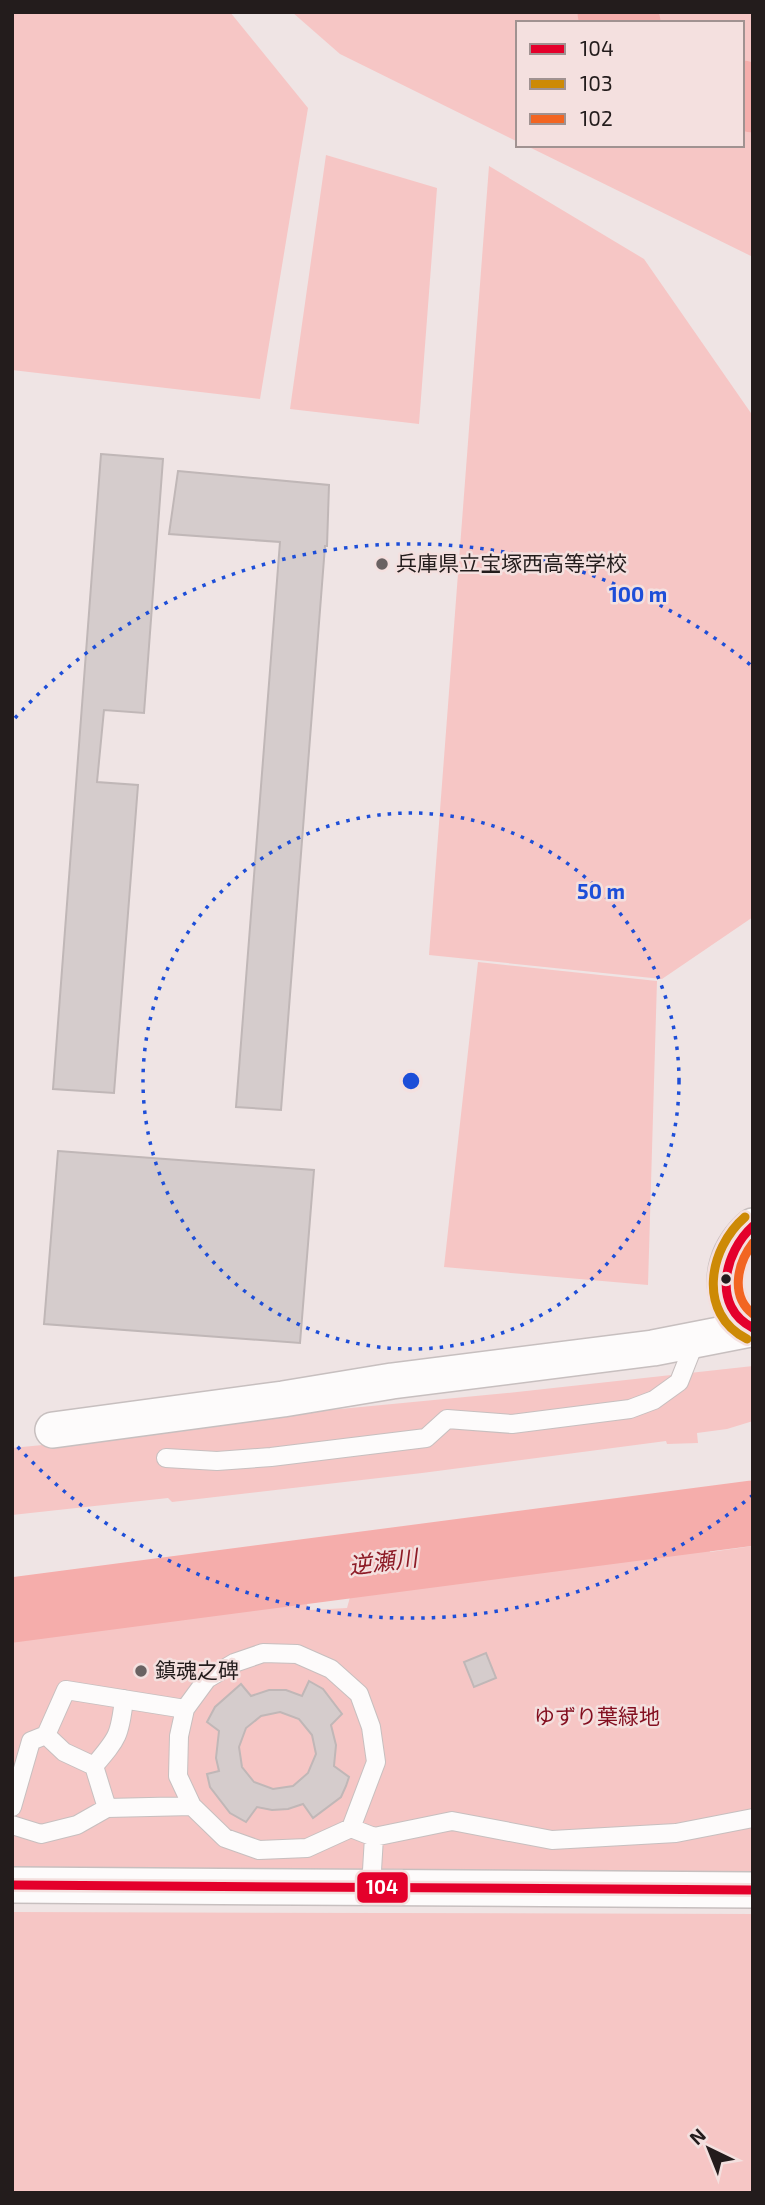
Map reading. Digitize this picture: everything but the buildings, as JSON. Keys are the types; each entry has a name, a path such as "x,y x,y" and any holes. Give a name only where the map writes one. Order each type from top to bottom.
{"street":[{"path":"752,1329 738,1320 731,1310 726,1279 728,1262 738,1242 753,1226"},
{"path":"53,1430 283,1399 393,1381 653,1348 752,1329"},
{"path":"12,1885 753,1891"}],"lane":[{"path":"166,1458 216,1461 271,1457 426,1438 447,1419 512,1424 630,1409 654,1400 679,1382 696,1339"},
{"path":"263,1653 297,1654 331,1669 359,1694 371,1727 376,1762 351,1828 307,1848 259,1850 225,1838 192,1806 178,1776 179,1736 184,1709 207,1679 234,1662 263,1653"},
{"path":"12,1807 31,1741 46,1735 66,1690 184,1709"},
{"path":"94,1766 112,1746 121,1730 124,1699"},
{"path":"46,1735 64,1752 94,1766 107,1808"},
{"path":"12,1825 41,1835 77,1825 107,1808 192,1806"},
{"path":"351,1828 374,1837 452,1821 552,1840 676,1833 753,1818"},
{"path":"371,1886 374,1837"}],"green space":[{"path":"12,12 230,12 308,108 260,399 12,370"},
{"path":"292,12 753,12 753,257 529,147 744,147 744,21 516,21 516,141 340,54"},
{"path":"326,155 437,188 419,424 290,409"},
{"path":"489,166 644,259 753,416 753,917 662,979 429,955"},
{"path":"478,962 657,981 648,1285 444,1267"},
{"path":"753,1366 753,1421 727,1429 697,1433 698,1443 667,1444 666,1441 172,1502 168,1498 12,1515 12,1448 185,1431 247,1418"},
{"name":"ゆずり葉緑地","path":"708,1545 710,1552 753,1546 753,1873 12,1872 12,1625 178,1607 182,1601 303,1597 310,1610 347,1608 352,1590"},
{"path":"12,1912 753,1914 753,2193 12,2193"}],"waterway":[{"path":"610,12 625,21"},
{"path":"744,94 753,100"},
{"name":"逆瀬川","path":"12,1610 753,1513"}],"transit line":[{"name":"103","path":"745,1217 732,1230 723,1246 713,1281 720,1314 731,1328 747,1339"},
{"name":"104","path":"753,1226 735,1250 726,1279 731,1307 740,1319 753,1328"},
{"name":"102","path":"753,1243 743,1260 738,1280 741,1298 753,1314"},
{"name":"104","path":"12,1885 753,1890"}],"place":[{"name":"兵庫県立宝塚西高等学校","path":"382,564"},
{"name":"鎮魂之碑","path":"141,1671"}]}
